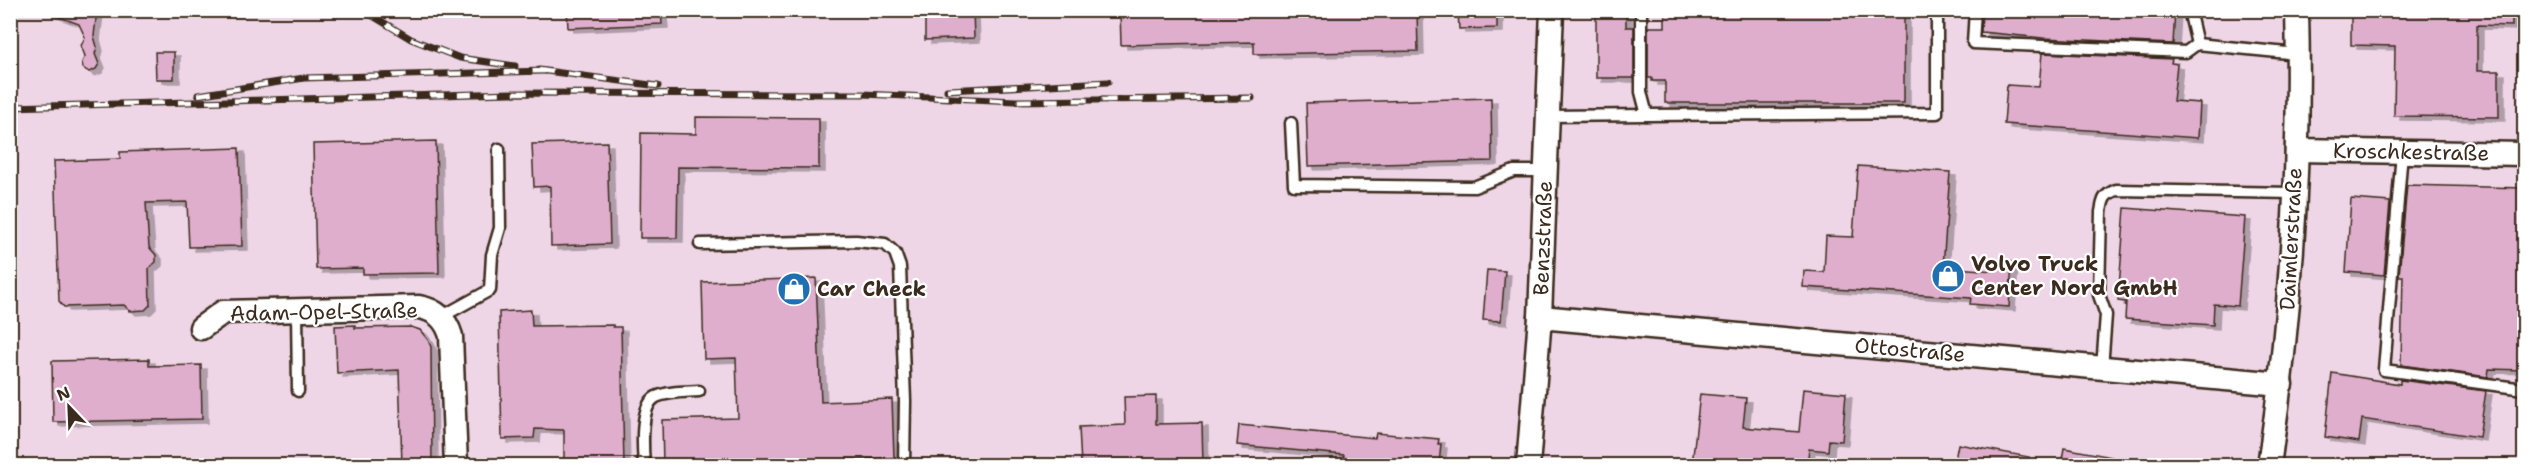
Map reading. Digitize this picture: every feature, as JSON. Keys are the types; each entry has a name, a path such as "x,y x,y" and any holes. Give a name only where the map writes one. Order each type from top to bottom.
{"street":[{"name":"Benzstraße","path":"1528,465 1540,317 1552,10"},
{"name":"Daimlerstraße","path":"2269,465 2281,384 2291,266 2297,150 2297,10"},
{"name":"Kroschkestraße","path":"2297,150 2524,154"},
{"name":"Adam-Opel-Straße","path":"201,328 223,312 419,307 430,309 441,317 448,327 453,345 456,465"},
{"name":"Ottostraße","path":"1540,317 2281,384"}],"lane":[{"path":"1641,10 1641,92 1647,115"},
{"path":"1548,116 1937,113 1937,10"},
{"path":"1975,10 1973,43 2186,52 2197,45 2298,54"},
{"path":"2189,10 2197,45"},
{"path":"1291,123 1294,185 1474,188 1514,171 1546,171"},
{"path":"441,317 490,290 492,255 500,228 499,149"},
{"path":"2402,152 2384,370 2524,389"},
{"path":"2102,368 2106,315 2099,296 2101,212 2103,198 2107,194 2116,190 2295,193"},
{"path":"700,244 856,241 885,244 895,253 900,267 905,401 904,465"},
{"path":"297,310 298,391"},
{"path":"644,465 643,438 647,407 655,397 677,392 699,391"}],"shaded area":[{"path":"10,11 2524,11 2524,465 11,465"}],"building":[{"path":"47,10 97,10 94,36 97,47 95,54 99,64 96,69 89,72 83,68 82,62 85,56 81,46 85,37 79,24 46,12"},
{"path":"567,10 661,10 662,24 568,28"},
{"path":"925,10 973,10 974,38 925,40"},
{"path":"1120,10 1417,10 1418,51 1254,54 1254,42 1121,45"},
{"path":"1458,10 1497,10 1497,28 1459,29"},
{"path":"1596,10 1626,10 1626,27 1634,27 1634,78 1596,78"},
{"path":"1665,10 1904,10 1904,103 1665,103 1665,81 1652,81 1652,78 1648,78 1648,27 1665,27"},
{"path":"1982,10 2175,10 2173,44 2043,38 1981,32"},
{"path":"2351,10 2512,10 2512,26 2477,25 2477,71 2499,71 2499,117 2394,116 2395,46 2351,45"},
{"path":"155,52 174,52 174,79 156,79"},
{"path":"2042,53 2172,59 2171,63 2177,64 2173,101 2200,103 2198,138 2004,124 2007,85 2039,87"},
{"path":"1491,98 1492,161 1308,166 1306,103"},
{"path":"696,117 819,118 819,168 678,167 677,238 640,238 641,133 696,134"},
{"path":"436,141 439,273 363,274 363,268 316,269 313,144"},
{"path":"607,142 610,244 551,246 550,186 534,187 532,144"},
{"path":"239,148 242,246 189,247 187,202 146,203 149,247 156,255 156,262 149,268 150,305 145,310 130,311 124,305 64,307 59,301 54,161 120,159 120,152"},
{"path":"1858,166 1950,172 1943,267 1995,271 1996,260 2012,262 2009,307 1970,304 1971,298 1803,287 1804,271 1824,272 1826,236 1853,237"},
{"path":"2407,185 2524,188 2524,370 2489,369 2488,377 2401,365 2403,276 2399,276"},
{"path":"2351,199 2390,202 2384,275 2346,272"},
{"path":"2125,208 2245,217 2238,306 2214,304 2213,325 2125,319 2126,302 2118,301"},
{"path":"1487,270 1505,271 1501,321 1483,320"},
{"path":"816,278 821,402 892,399 894,458 834,460 834,465 663,465 662,420 738,418 736,358 704,359 702,282"},
{"path":"531,310 532,326 613,325 613,327 621,327 624,465 564,465 564,430 535,429 534,438 502,439 499,312"},
{"path":"355,325 355,328 411,327 420,330 428,340 431,347 432,465 402,465 399,370 337,373 335,326"},
{"path":"149,359 149,366 201,365 202,419 53,422 52,361"},
{"path":"2332,373 2400,384 2400,380 2486,391 2479,437 2362,419 2359,442 2325,437"},
{"path":"1803,389 1846,393 1842,441 1829,440 1828,451 1809,449 1807,465 1692,465 1700,394 1746,398 1743,427 1799,432"},
{"path":"1156,396 1156,424 1202,423 1203,465 1081,465 1079,427 1125,425 1124,397"},
{"path":"1239,425 1375,438 1376,433 1439,439 1438,444 1441,444 1439,465 1365,460 1365,465 1343,465 1344,455 1237,445"},
{"path":"1958,444 2029,457 2028,465 1954,465"},
{"path":"2064,448 2112,457 2111,465 2061,465"}],"railway":[{"path":"363,10 411,39 460,58 515,66"},
{"path":"539,70 658,86"},
{"path":"198,95 304,78 545,71"},
{"path":"947,90 1108,82"},
{"path":"10,107 511,93 863,94 1016,101 1252,98"}],"place":[{"name":"Volvo Truck Center Nord GmbH","path":"1948,276"},
{"name":"Car Check","path":"794,289"}]}
